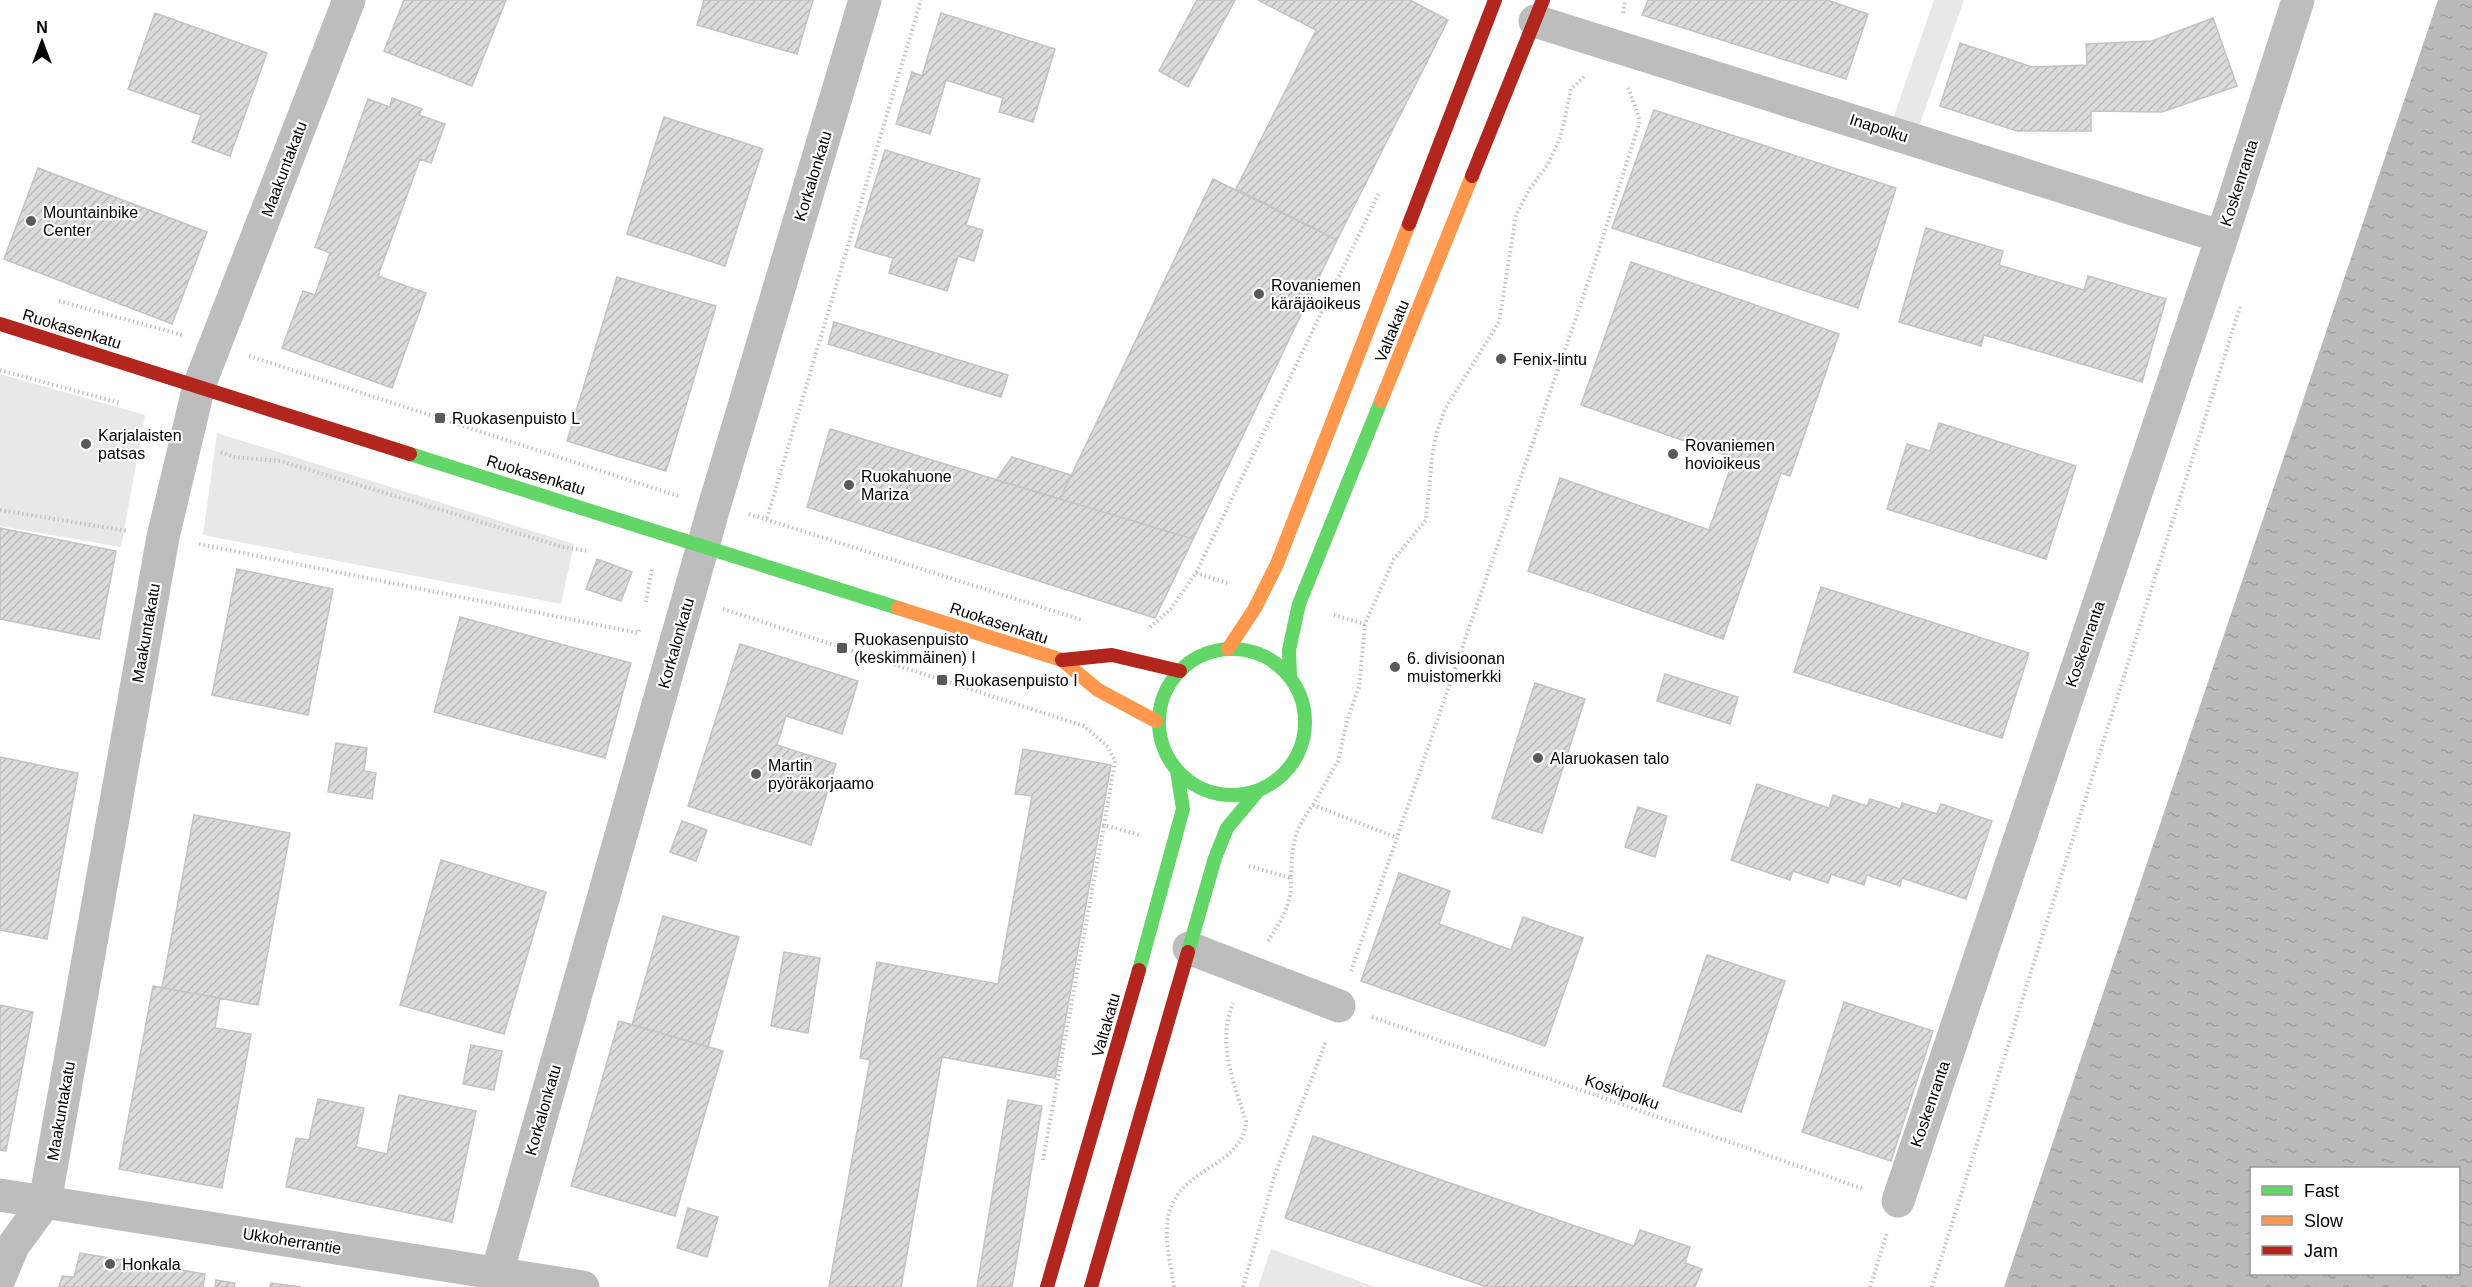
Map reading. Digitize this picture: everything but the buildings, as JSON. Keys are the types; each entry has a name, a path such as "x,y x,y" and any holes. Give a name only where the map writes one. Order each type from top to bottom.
{"street":[{"name":"Maakuntakatu","path":"0,1277 13,1246 45,1202 164,537 199,386 217,345 349,0"},
{"name":"Korkalonkatu","path":"495,1281 714,507 866,0"},
{"name":"Valtakatu","path":"1228,649 1246,626 1277,564 1495,0"},
{"name":"Koskenranta","path":"1898,1201 2222,237 2298,0"},
{"name":"Valtakatu","path":"1290,677 1289,650 1299,604 1539,10"},
{"name":"Inapolku","path":"1539,10 1616,44 2222,237"},
{"name":"Ruokasenkatu","path":"0,324 1062,660 1098,690 1156,721"},
{"path":"1091,1287 1215,858 1227,828 1258,791 1283,774 1300,753 1306,717 1302,698 1290,677 1263,656 1228,649 1205,655 1180,671 1163,693 1156,721 1158,736 1177,771 1197,786 1230,792 1258,791"},
{"name":"Ruokasenkatu","path":"1062,660 1112,655 1180,671"},
{"name":"Valtakatu","path":"1047,1287 1175,846 1183,809 1177,771"},
{"path":"1189,948 1339,1006"},
{"name":"Ukkoherrantie","path":"0,1195 495,1281 584,1287"}],"path":[{"path":"767,518 921,0"},
{"path":"1174,1287 1168,1246 1168,1214 1179,1190 1239,1147 1246,1130 1246,1121 1226,1055 1225,1036 1228,1017 1239,990 1289,904 1292,893 1292,841 1300,823 1338,761 1347,721 1359,687 1365,624 1394,559 1426,519 1437,432 1445,408 1499,322 1516,215 1529,190 1548,164 1557,145 1571,90 1616,44 1640,121 1596,262 1395,837 1339,1006 1274,1177 1243,1287"},
{"path":"1142,628 1153,626 1170,610 1196,573 1381,188"},
{"path":"1932,1287 2244,295"},
{"path":"56,301 217,345 714,507 767,518 1088,622"},
{"path":"0,370 131,406"},
{"path":"187,440 235,457 280,460 562,547 593,552"},
{"path":"0,510 164,537 638,633 641,623"},
{"path":"644,563 652,567 646,604"},
{"path":"1325,612 1365,624"},
{"path":"742,614 814,640 1084,726 1108,747 1115,760 1043,1163"},
{"path":"1313,805 1395,837"},
{"path":"1104,825 1145,836"},
{"path":"1240,864 1291,878"},
{"name":"Koskipolku","path":"1339,1006 1898,1201"},
{"path":"1870,1287 1898,1201"}],"shaded area":[{"path":"1934,0 1964,0 1914,140 1888,133"},
{"path":"0,374 145,415 121,547 0,526"},
{"path":"217,433 574,544 561,604 203,535"},
{"path":"1271,1249 1375,1287 1258,1287"}],"water":[{"path":"2438,0 2472,0 2472,1287 2004,1287"}],"traffic: fast":[{"path":"1290,677 1289,650 1299,604 1381,401"},
{"path":"410,454 898,608"},
{"path":"1232,649 1260,655 1272,661 1283,671 1293,682 1299,694 1305,722 1299,750 1293,762 1283,773 1272,783 1260,789 1232,795 1204,789 1192,783 1181,773 1171,762 1165,750 1159,722 1165,694 1171,682 1181,671 1192,661 1204,655 1232,649"},
{"path":"1139,970 1183,809 1177,771"},
{"path":"1188,952 1215,858 1227,828 1258,791"}],"traffic: slow":[{"path":"1381,401 1472,176"},
{"path":"1228,649 1255,608 1277,564 1409,224"},
{"path":"898,608 1062,660 1098,690 1156,721"}],"traffic: jam":[{"path":"1409,224 1495,0"},
{"path":"1472,176 1543,0"},
{"path":"0,324 410,454"},
{"path":"1062,660 1112,655 1180,671"},
{"path":"1091,1287 1188,952"},
{"path":"1047,1287 1139,970"}],"place":[{"name":"Mountainbike Center","path":"31,221"},
{"name":"Rovaniemen käräjäoikeus","path":"1259,294"},
{"name":"Fenix-lintu","path":"1501,359"},
{"name":"Ruokasenpuisto L","path":"440,418"},
{"name":"Karjalaisten patsas","path":"86,444"},
{"name":"Rovaniemen hovioikeus","path":"1673,454"},
{"name":"Ruokahuone Mariza","path":"849,485"},
{"name":"Ruokasenpuisto (keskimmäinen) I","path":"842,648"},
{"name":"6. divisioonan muistomerkki","path":"1395,667"},
{"name":"Ruokasenpuisto I","path":"942,680"},
{"name":"Alaruokasen talo","path":"1538,758"},
{"name":"Martin pyöräkorjaamo","path":"756,774"},
{"name":"Honkala","path":"110,1264"}]}
